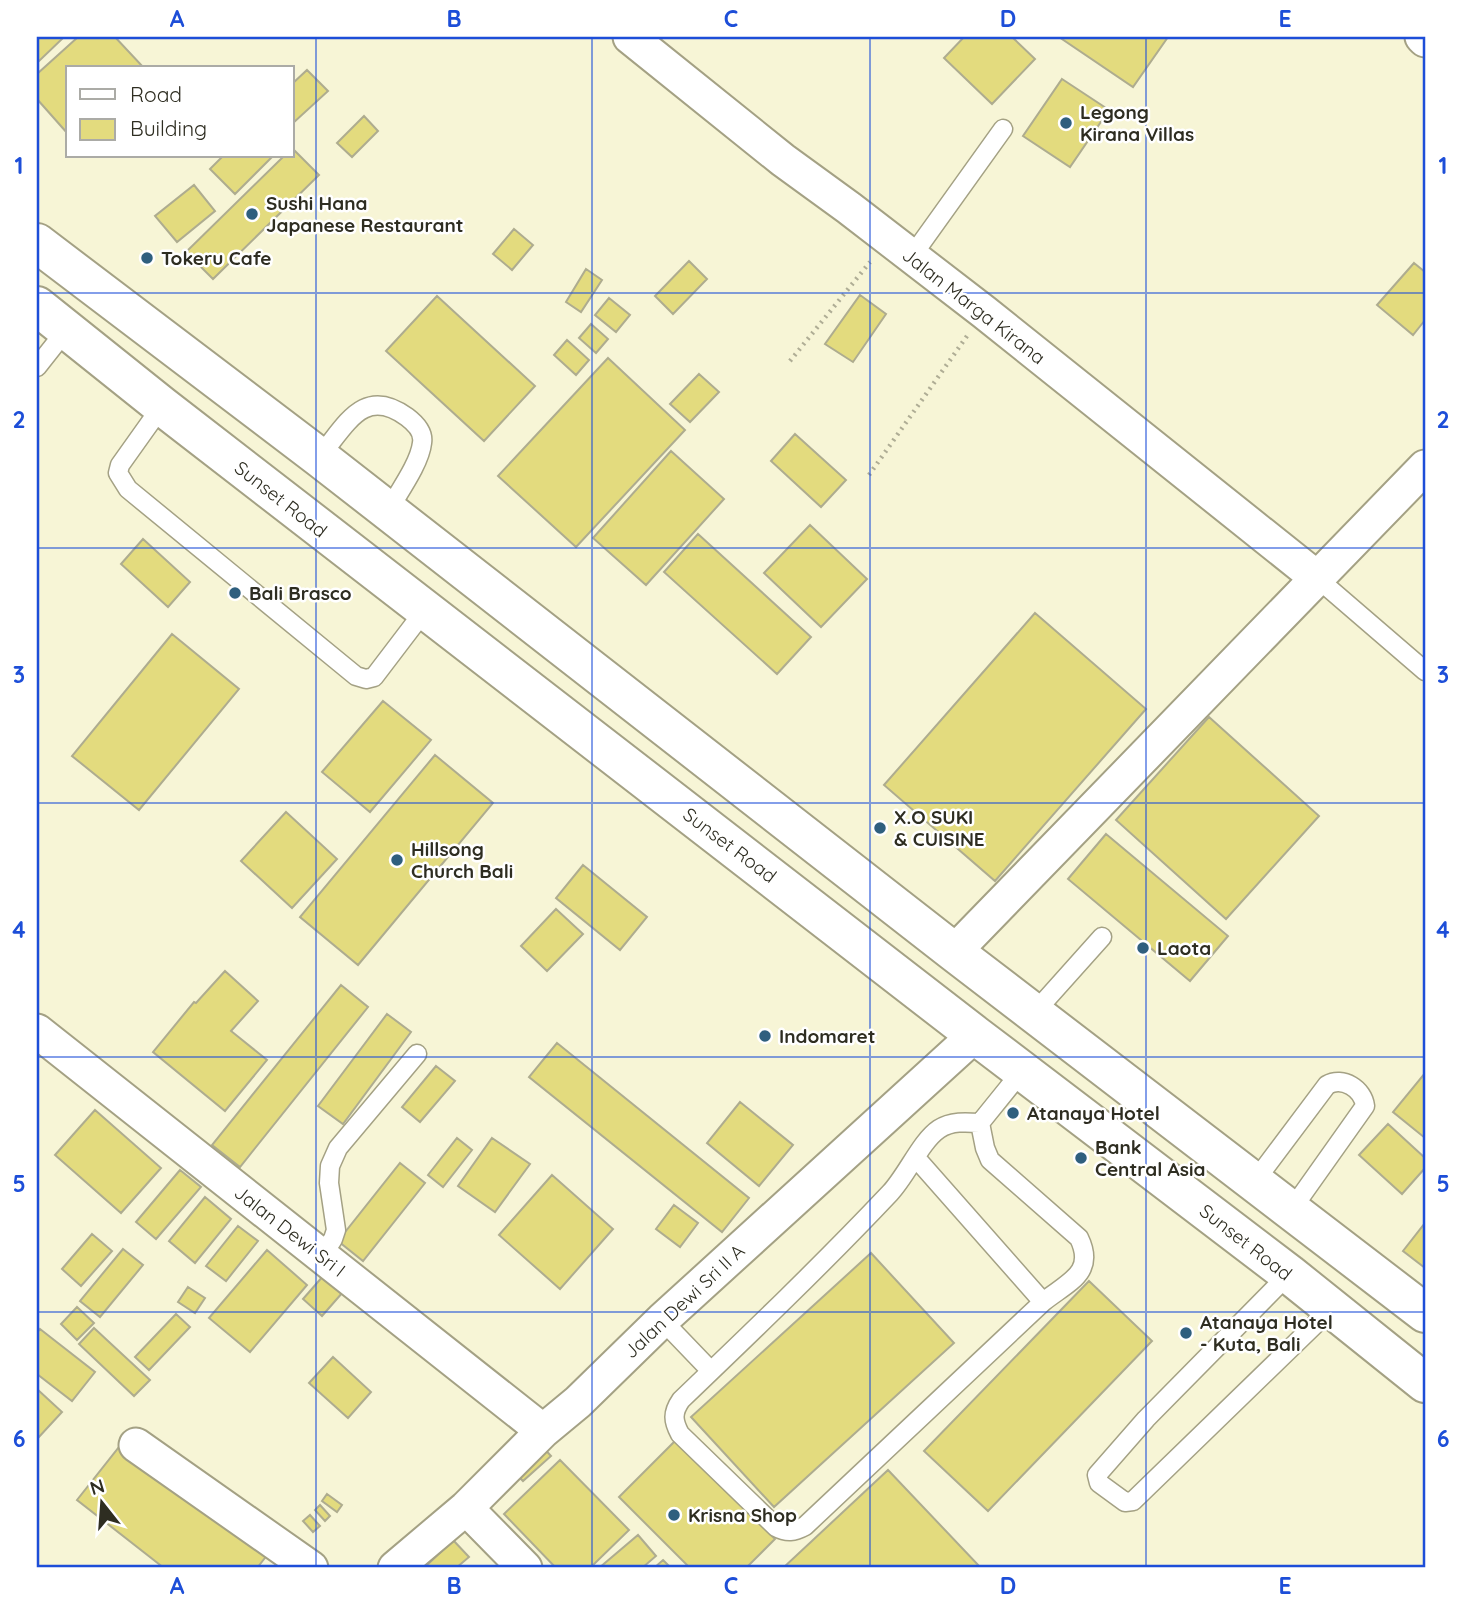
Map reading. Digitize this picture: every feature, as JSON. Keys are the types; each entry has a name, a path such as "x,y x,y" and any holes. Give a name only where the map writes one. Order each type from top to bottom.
{"highway":[{"path":"37,243 319,457 954,953 1425,1313"},
{"name":"Sunset Road","path":"37,306 425,610 1289,1274 1425,1383"}],"street":[{"name":"Jalan Marga Kirana","path":"631,37 783,160 984,312 1317,578"},
{"path":"954,953 1425,467"},
{"name":"Jalan Dewi Sri I","path":"37,1031 543,1431"},
{"name":"Jalan Dewi Sri II A","path":"395,1568 467,1508 543,1431 578,1402 662,1320 975,1035"},
{"path":"136,1444 311,1568"},
{"path":"467,1508 525,1568"}],"lane":[{"path":"900,248 1003,129"},
{"path":"37,367 67,329"},
{"path":"319,457 360,409 370,405 381,403 392,406 412,421 420,431 423,441 419,454 388,511"},
{"path":"162,406 120,465 118,473 121,480 128,489 356,676 366,679 374,677 425,610"},
{"path":"1317,578 1425,671"},
{"path":"1034,1013 1102,937"},
{"path":"321,1256 336,1230 329,1183 330,1166 338,1148 417,1054"},
{"path":"980,1123 1022,1071"},
{"path":"1255,1181 1327,1084 1334,1081 1345,1082 1361,1095 1365,1107 1292,1209"},
{"path":"962,1121 980,1123 990,1160 1079,1238 1085,1251 1086,1264 1079,1274 1043,1302 805,1526 795,1531 784,1531 776,1527 680,1434 674,1423 674,1409 902,1180 937,1130 962,1121"},
{"path":"916,1158 1043,1302"},
{"path":"1289,1274 1146,1419 1097,1475 1100,1483 1125,1502 1133,1501 1331,1310"},
{"path":"662,1320 711,1371"}],"path":[{"path":"790,361 900,248"},
{"path":"869,475 984,312"}],"building":[{"path":"37,37 64,37 37,63"},
{"path":"78,37 115,37 142,66 66,66 66,132 37,99 37,74"},
{"path":"964,37 1012,37 1035,59 992,104 944,58"},
{"path":"1059,37 1168,37 1133,87"},
{"path":"307,70 328,91 294,122 294,82"},
{"name":"Legong Kirana Villas","path":"1062,79 1109,110 1070,167 1023,136"},
{"path":"364,116 378,131 352,157 337,143"},
{"name":"Sushi Hana Japanese Restaurant","path":"294,150 319,175 213,279 186,252 282,158 294,158"},
{"path":"221,158 271,158 235,194 210,169"},
{"path":"194,185 215,211 177,242 155,216"},
{"path":"514,229 533,245 512,270 493,254"},
{"path":"689,261 707,279 673,314 655,296"},
{"path":"1414,263 1425,272 1425,320 1413,335 1377,305"},
{"path":"586,269 602,280 581,312 566,302"},
{"path":"860,295 886,314 853,362 825,344"},
{"path":"437,296 535,386 484,441 386,351"},
{"path":"609,298 630,315 616,332 595,315"},
{"path":"591,324 608,339 596,353 579,338"},
{"path":"567,340 589,360 576,375 554,355"},
{"path":"608,358 685,430 576,547 498,476"},
{"path":"699,374 719,392 690,422 670,404"},
{"path":"795,434 846,480 821,507 771,461"},
{"path":"671,451 724,499 646,585 593,538"},
{"path":"810,525 867,579 821,627 764,573"},
{"path":"698,534 811,637 777,674 664,572"},
{"path":"143,539 190,582 168,607 121,564"},
{"path":"1035,613 1146,709 995,881 884,785"},
{"path":"172,634 239,689 139,810 72,756"},
{"path":"383,701 431,740 370,812 322,772"},
{"path":"1209,717 1319,816 1226,919 1116,820"},
{"name":"Hillsong Church Bali","path":"435,755 493,803 358,965 300,917"},
{"path":"286,812 337,859 292,908 241,861"},
{"path":"1106,834 1228,936 1190,981 1068,879"},
{"path":"583,865 647,917 620,950 556,898"},
{"path":"556,909 583,934 547,971 521,946"},
{"path":"225,971 258,1001 231,1031 267,1060 225,1111 153,1052 194,1002 196,1003"},
{"path":"341,985 368,1007 240,1167 212,1145"},
{"path":"387,1014 411,1032 343,1124 318,1106"},
{"path":"557,1043 749,1198 722,1232 529,1077"},
{"path":"436,1066 455,1081 420,1122 402,1107"},
{"path":"1425,1073 1425,1138 1393,1112"},
{"path":"740,1102 793,1145 759,1186 707,1143"},
{"path":"95,1110 161,1168 121,1213 55,1155"},
{"path":"1388,1124 1425,1158 1425,1168 1402,1194 1359,1155"},
{"path":"457,1138 472,1150 443,1187 428,1175"},
{"path":"492,1138 530,1164 495,1212 458,1186"},
{"path":"400,1163 425,1183 363,1261 338,1241"},
{"path":"180,1170 201,1187 156,1239 136,1222"},
{"path":"552,1175 613,1229 560,1289 499,1235"},
{"path":"205,1197 231,1219 195,1263 169,1241"},
{"path":"674,1205 698,1223 680,1247 656,1229"},
{"path":"1425,1223 1425,1268 1403,1251"},
{"path":"238,1226 258,1241 226,1281 206,1266"},
{"path":"92,1234 112,1251 81,1286 62,1269"},
{"path":"123,1249 143,1265 100,1317 80,1301"},
{"path":"267,1250 307,1285 250,1352 209,1318"},
{"path":"871,1253 954,1343 774,1507 691,1417"},
{"path":"324,1275 343,1292 322,1316 303,1299"},
{"path":"1089,1281 1152,1341 988,1511 924,1451"},
{"path":"188,1287 205,1298 195,1313 178,1302"},
{"path":"77,1307 94,1323 77,1340 61,1324"},
{"path":"176,1314 190,1327 149,1370 135,1357"},
{"path":"94,1328 150,1380 134,1396 79,1344"},
{"path":"40,1329 95,1372 72,1401 37,1374 37,1333"},
{"path":"333,1357 371,1392 348,1418 309,1383"},
{"path":"37,1389 62,1412 38,1438 37,1437"},
{"path":"675,1441 775,1539 746,1568 690,1568 619,1497"},
{"path":"123,1442 268,1554 257,1568 164,1568 77,1500"},
{"path":"541,1445 551,1456 523,1481 513,1471"},
{"path":"560,1460 629,1530 590,1568 556,1568 504,1514"},
{"path":"888,1470 981,1568 783,1568"},
{"path":"327,1494 342,1505 337,1512 322,1501"},
{"path":"320,1505 330,1516 325,1521 315,1510"},
{"path":"310,1515 320,1526 313,1532 303,1521"},
{"path":"638,1535 656,1556 642,1568 599,1568"},
{"path":"453,1540 469,1557 456,1568 424,1568"},
{"path":"663,1560 671,1568 654,1568"}],"place":[{"name":"Legong Kirana Villas","path":"1066,123"},
{"name":"Sushi Hana Japanese Restaurant","path":"252,214"},
{"name":"Tokeru Cafe","path":"147,258"},
{"name":"Bali Brasco","path":"235,593"},
{"name":"X.O SUKI & CUISINE","path":"880,828"},
{"name":"Hillsong Church Bali","path":"397,860"},
{"name":"Laota","path":"1143,948"},
{"name":"Indomaret","path":"765,1036"},
{"name":"Atanaya Hotel","path":"1013,1113"},
{"name":"Bank Central Asia","path":"1081,1158"},
{"name":"Atanaya Hotel - Kuta, Bali","path":"1186,1333"},
{"name":"Krisna Shop","path":"674,1515"}]}
